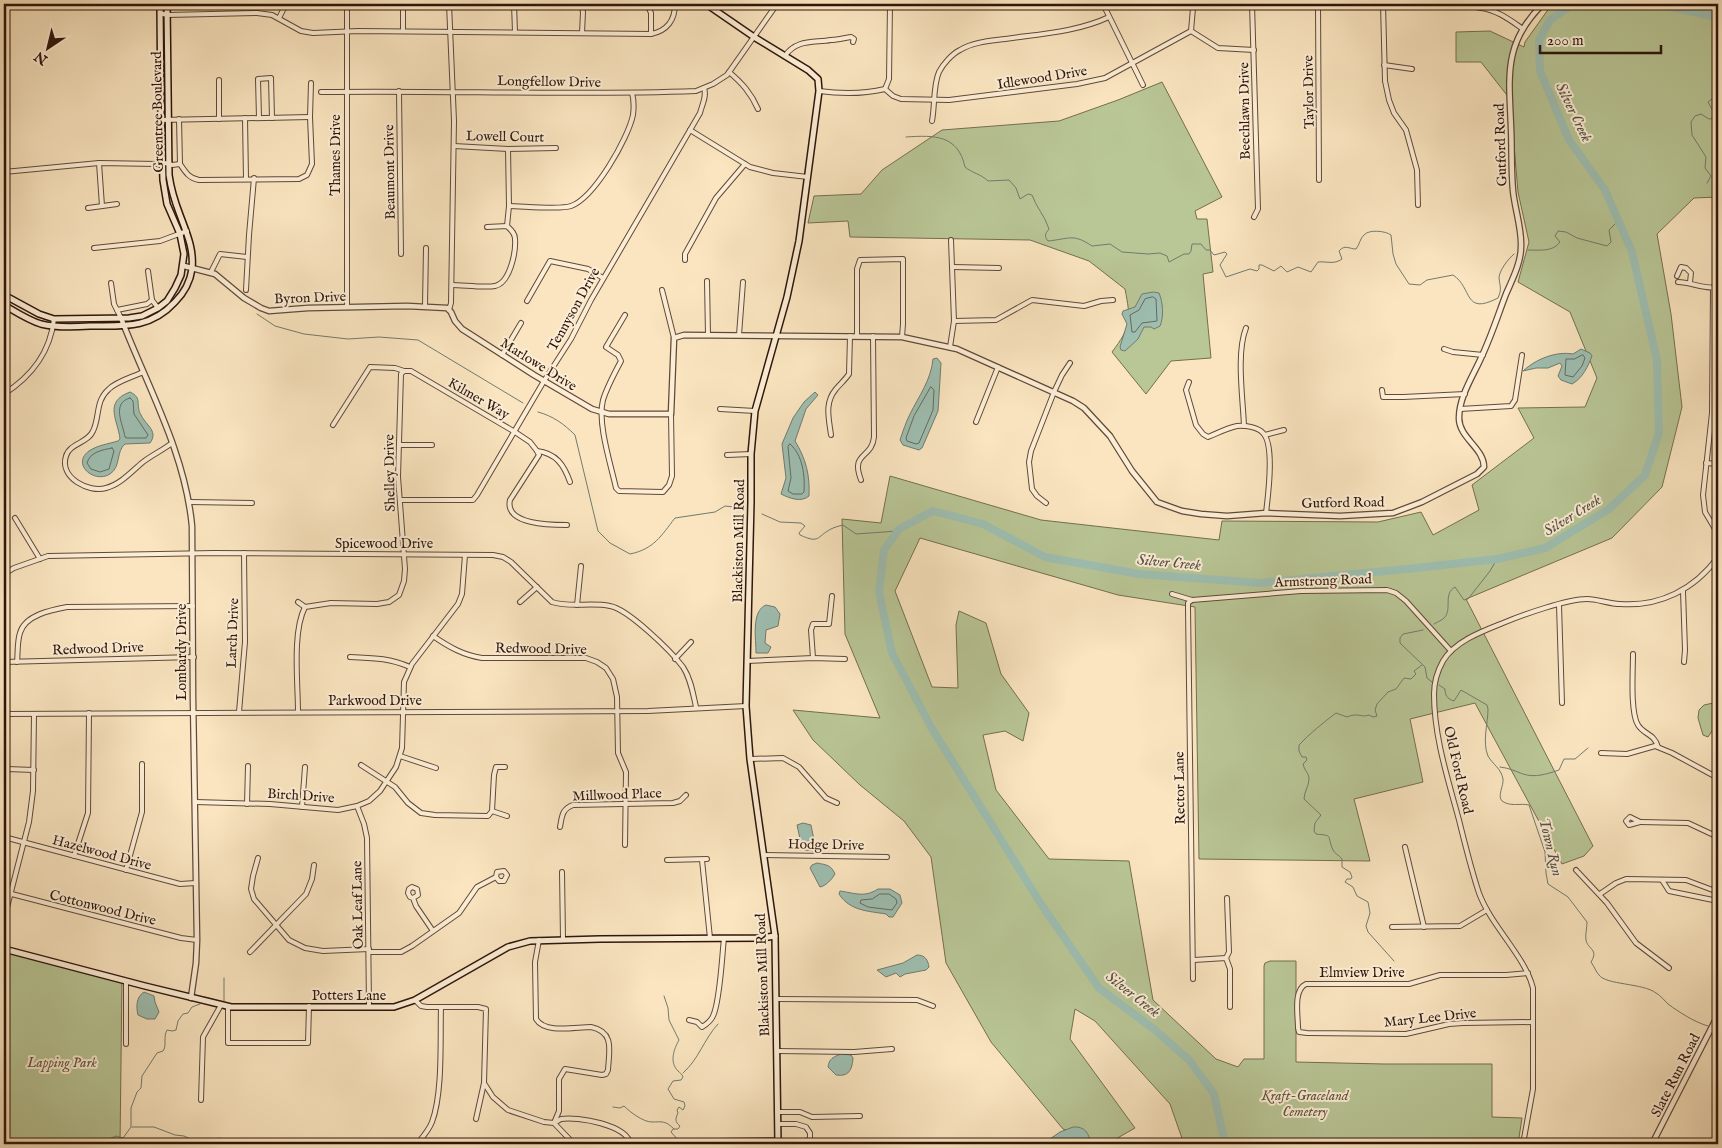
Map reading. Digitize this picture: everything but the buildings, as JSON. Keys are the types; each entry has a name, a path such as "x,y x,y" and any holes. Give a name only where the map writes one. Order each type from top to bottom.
{"main road":[{"name":"Greentree Boulevard","path":"4,305 20,315 41,324 53,326 124,327 144,323 167,311 182,295 188,285 192,268 192,252 188,231 172,191 165,163 161,120 160,4"},
{"name":"Greentree Boulevard","path":"54,319 142,316 167,301 176,288 184,266 180,234 167,204 163,180 168,120 167,4"},
{"path":"706,4 754,38 814,74 819,83 819,91"},
{"name":"Blackiston Mill Road","path":"778,1143 775,936 750,758 746,706 751,454 755,411 787,297 799,241 819,91"},
{"path":"4,295 39,314 54,319"},
{"name":"Potters Lane","path":"4,949 221,1005 394,1007 415,1000 508,947 539,940 775,936"}],"street":[{"path":"279,18 286,4"},
{"name":"Thames Drive","path":"347,4 347,307"},
{"path":"401,4 403,8 403,31"},
{"path":"449,4 454,146 452,303 449,310"},
{"path":"514,4 515,32"},
{"path":"581,4 583,12 582,33"},
{"path":"647,4 651,13 651,34"},
{"path":"160,13 167,15 257,13 279,18 294,28 307,32 403,31 651,34 658,32 671,21 675,12 675,4"},
{"name":"Longfellow Drive","path":"321,92 696,91 713,84 729,72 776,4"},
{"path":"819,91 834,93 871,92 885,89 889,79 890,4"},
{"path":"1103,4 1143,85"},
{"path":"1191,4 1193,8 1191,32 1218,48 1254,50"},
{"name":"Beechlawn Drive","path":"1252,4 1258,209 1254,217"},
{"name":"Taylor Drive","path":"1318,4 1319,180"},
{"name":"Gutford Road","path":"776,336 902,337 950,347 975,355 1073,401 1092,415 1110,436 1132,471 1157,502 1182,511 1228,516 1266,513 1340,516 1393,513 1422,502 1477,474 1484,467 1480,454 1466,439 1461,428 1459,419 1460,409 1517,266 1521,248 1513,192 1509,73 1512,52 1523,28 1543,4"},
{"path":"1418,205 1417,170 1406,130 1394,113 1385,81 1384,6 1482,8 1508,18 1523,28"},
{"path":"932,121 936,100 935,85 940,70 951,56 961,49 980,43 1084,27 1109,16"},
{"name":"Idlewood Drive","path":"885,89 893,96 901,99 936,100 974,98 1077,84 1105,78 1191,32"},
{"path":"785,56 793,46 807,42 851,37 854,39 853,42"},
{"path":"160,48 167,49"},
{"path":"1384,65 1412,69"},
{"path":"729,72 753,98 758,109"},
{"path":"258,118 258,79 271,78 272,118"},
{"path":"219,80 219,119"},
{"path":"179,119 180,164 192,179 254,178 299,180 307,175 312,164 310,117 312,83"},
{"name":"Tennyson Drive","path":"400,500 473,500 571,339 603,278 700,113 705,97 704,88"},
{"name":"Beaumont Drive","path":"399,91 402,254"},
{"path":"509,206 570,206 580,201 598,182 627,134 633,115 634,101 632,92"},
{"path":"161,120 310,117"},
{"path":"245,118 246,179"},
{"path":"690,130 758,170 808,177"},
{"name":"Lowell Court","path":"454,146 508,149 556,148"},
{"path":"507,226 509,206 508,149"},
{"path":"4,172 99,163 180,164"},
{"path":"99,163 102,206"},
{"path":"685,260 685,254 716,198 745,164"},
{"path":"246,290 254,178"},
{"path":"88,208 117,204"},
{"path":"452,285 495,286 502,282 512,264 515,238 507,226 487,227"},
{"path":"94,248 160,241 188,231"},
{"path":"950,347 954,321 951,240"},
{"path":"425,306 426,248"},
{"path":"211,272 220,254 247,257"},
{"path":"857,336 857,269 860,260 903,259 904,324 902,337"},
{"path":"527,301 550,261 588,269 603,278"},
{"name":"Byron Drive","path":"184,266 211,272 225,280 244,298 269,311 308,308 425,306 449,310"},
{"path":"953,267 999,268"},
{"path":"1677,276 1681,267 1686,268 1691,273 1690,282"},
{"path":"148,271 152,300 158,308"},
{"path":"707,281 708,335"},
{"path":"740,336 743,282"},
{"path":"1678,282 1690,282 1716,287 1713,327 1712,413 1706,463 1704,504 1707,515 1718,534"},
{"path":"111,283 114,304 121,318"},
{"path":"625,315 606,347 618,356 621,361 604,399 602,423 616,488 619,492 663,492 669,485 672,476 671,414 674,338 662,290"},
{"path":"117,310 147,304 152,300"},
{"path":"954,321 996,320 1032,300 1084,306 1100,301 1113,300"},
{"name":"Marlowe Drive","path":"449,310 462,329 592,409 609,414 671,414"},
{"name":"Lombardy Drive","path":"121,318 172,444 190,502 194,657 193,713 197,940 191,998"},
{"path":"4,394 19,384 34,369 46,352 54,319"},
{"path":"502,355 521,323"},
{"path":"1713,327 1718,327"},
{"path":"1244,426 1241,360 1242,336 1246,328"},
{"path":"674,338 684,335 776,336"},
{"path":"831,435 827,411 835,390 850,374 850,336"},
{"path":"862,480 858,464 860,459 874,445 873,336"},
{"path":"1444,349 1453,352 1483,354"},
{"path":"1460,409 1511,406 1515,400 1522,355"},
{"path":"1046,503 1032,489 1029,462 1031,451 1054,392 1070,363"},
{"name":"Kilmer Way","path":"333,425 370,367 411,371 515,432 530,442 537,451 547,452 558,458 570,482"},
{"path":"976,422 998,367"},
{"name":"Shelley Drive","path":"305,607 331,603 377,604 389,602 399,595 404,581 405,554 398,477 401,374 404,371"},
{"path":"143,372 110,388 104,394 98,409 93,433 72,448 66,456 66,468 70,476 79,484 89,489 105,489 117,484 153,455 172,444"},
{"path":"1189,382 1186,390 1196,425 1203,434 1208,437 1224,429 1244,426 1255,428 1262,431 1265,435 1270,480 1266,513"},
{"path":"1713,388 1718,388"},
{"path":"1382,390 1383,397 1465,394"},
{"path":"720,409 755,411"},
{"path":"1265,435 1284,430"},
{"path":"399,445 432,445"},
{"path":"537,451 539,455 510,500 509,506 511,511 529,522 567,525"},
{"path":"727,454 751,454"},
{"path":"1706,463 1718,464"},
{"path":"190,502 252,503"},
{"path":"15,518 40,559"},
{"name":"Spicewood Drive","path":"6,573 48,556 192,553 493,555 503,557 511,562 552,602 561,605 610,606 623,610 653,636 683,668 691,683 696,707"},
{"name":"Larch Drive","path":"239,712 245,642 244,553"},
{"name":"Birch Drive","path":"195,802 338,810 369,801 380,791 396,767 402,748 404,682 410,667 458,604 462,594 465,554"},
{"name":"Old Ford Road","path":"1523,1144 1533,1089 1532,988 1528,974 1486,910 1474,878 1443,760 1434,686 1440,668 1451,651 1463,642 1489,629 1522,616 1587,599 1620,604 1642,603 1683,591 1700,579 1718,557"},
{"path":"577,605 581,566"},
{"path":"4,568 6,573"},
{"path":"520,602 537,587"},
{"name":"Armstrong Road","path":"1172,594 1192,600 1301,591 1390,590 1406,601 1451,651"},
{"path":"1683,591 1686,650 1684,662"},
{"path":"813,658 811,630 813,624 829,624 832,596"},
{"name":"Rector Lane","path":"1192,600 1188,603 1188,608 1193,979"},
{"path":"298,602 305,607 301,615 298,632 298,712"},
{"path":"1559,605 1562,703"},
{"path":"17,662 20,633 25,624 32,618 51,610 67,607 193,606"},
{"name":"Redwood Drive","path":"434,636 453,649 468,656 482,658 586,658 606,668 613,679 617,697 618,753 626,772 625,846"},
{"path":"675,659 691,642"},
{"path":"1633,654 1635,718 1641,730 1655,738 1658,747"},
{"name":"Redwood Drive","path":"4,662 194,657"},
{"path":"350,657 394,660 410,667"},
{"path":"747,661 813,658 845,659"},
{"name":"Parkwood Drive","path":"4,714 648,711 696,707 746,706"},
{"path":"74,856 88,813 89,713"},
{"path":"4,918 29,822 33,792 34,714"},
{"path":"1600,753 1627,754 1649,747 1658,747 1718,778"},
{"path":"400,756 436,768"},
{"path":"750,758 783,758 799,767 826,798 837,803"},
{"path":"126,870 142,812 142,764"},
{"path":"361,765 395,787 408,803 421,813 435,816 488,816 492,812 496,766 505,767"},
{"path":"247,804 248,766"},
{"path":"302,807 305,766"},
{"path":"7,769 34,770"},
{"name":"Millwood Place","path":"560,827 562,814 566,808 573,804 625,805 673,803 680,801 686,795"},
{"name":"Oak Leaf Lane","path":"356,806 364,824 367,838 369,1006"},
{"path":"492,812 507,816"},
{"path":"1640,822 1688,823 1718,837"},
{"name":"Hazelwood Drive","path":"4,837 180,884 196,883"},
{"path":"1405,847 1424,927"},
{"name":"Hodge Drive","path":"764,855 887,857"},
{"path":"258,858 252,876 251,889 254,899 290,940 305,948 323,951 369,950 401,952 459,913 469,896 477,888 496,877"},
{"path":"667,860 704,860 710,938"},
{"path":"250,952 306,894 312,879 314,865"},
{"path":"1576,870 1600,894 1636,943 1669,968"},
{"path":"562,872 563,939"},
{"path":"1600,894 1616,883 1626,879 1686,880 1718,892"},
{"path":"1662,880 1669,891 1718,901"},
{"name":"Cottonwood Drive","path":"4,892 181,938 197,940"},
{"path":"413,898 416,906 433,931"},
{"path":"1227,898 1229,952 1226,958 1230,969 1230,1007"},
{"path":"1392,927 1460,926 1486,910"},
{"path":"689,1020 697,1022 702,1026 708,1024 714,1016 724,938"},
{"path":"539,940 535,962 536,1019 539,1024 547,1028 598,1028 603,1030 609,1038 608,1070 606,1074 565,1069 561,1074 558,1084 559,1111 554,1123"},
{"path":"1194,960 1226,958"},
{"name":"Elmview Drive","path":"1299,1032 1298,992 1301,986 1306,984 1409,984 1440,975 1499,976 1528,974"},
{"path":"126,981 126,1044"},
{"path":"776,999 917,1000 933,1006"},
{"path":"415,1000 421,1006 478,1007 486,1009 484,1083 476,1119"},
{"path":"201,1100 203,1037 219,1012 221,1005"},
{"path":"228,1006 228,1043 270,1044 308,1043 309,1006"},
{"path":"416,1144 431,1125 435,1114 438,1090 441,1007"},
{"name":"Slate Run Road","path":"1652,1144 1718,1015"},
{"name":"Mary Lee Drive","path":"1299,1032 1316,1034 1406,1034 1449,1024 1533,1022"},
{"path":"778,1052 854,1052 892,1049"},
{"path":"484,1083 493,1097 508,1110 544,1122 554,1123 560,1119 581,1120 608,1125 624,1132 630,1140 630,1144"},
{"path":"778,1112 800,1112 812,1117 860,1116"},
{"path":"554,1123 574,1144"},
{"path":"718,1141 804,1144 810,1138 810,1133 806,1127 796,1124 778,1124"}],"green space":[{"name":"Kraft-Graceland Cemetery","path":"1552,4 1718,4 1718,197 1694,198 1657,234 1671,314 1682,407 1662,487 1612,538 1466,599 1593,846 1584,856 1562,864 1475,703 1410,719 1423,782 1354,799 1370,861 1199,859 1195,607 1118,595 920,538 895,591 932,687 958,688 956,625 959,611 986,623 1001,674 1029,713 1023,741 1005,731 983,735 996,790 1049,859 1129,861 1153,1000 1216,1059 1238,1067 1244,1059 1264,1059 1264,966 1265,963 1270,961 1296,961 1296,1062 1492,1064 1492,1117 1522,1118 1518,1144 1184,1144 1170,1104 1095,1021 1075,1009 1070,1039 1135,1128 1107,1144 1063,1129 991,1042 946,963 931,857 904,821 860,785 813,740 793,710 880,718 845,634 842,519 881,523 890,476 1041,520 1219,540 1222,521 1378,522 1421,512 1433,535 1479,510 1472,485 1534,438 1518,408 1585,407 1597,378 1570,312 1518,282 1529,242 1518,192 1510,99 1481,62 1456,62 1456,32 1490,31 1524,47 1525,42"},
{"path":"1162,82 1222,197 1195,211 1197,219 1207,219 1213,272 1203,274 1211,358 1171,361 1146,394 1112,352 1123,336 1128,322 1129,316 1125,289 1089,261 1030,240 850,237 848,221 808,223 814,196 861,194 882,170 942,130 1059,121"},
{"path":"1718,702 1718,728 1712,731 1708,737 1703,735 1698,718 1699,710 1704,705"},
{"name":"Lapping Park","path":"4,950 122,980 120,1144 4,1144"}],"water":[{"path":"1159,293 1161,301 1162,314 1160,326 1154,329 1144,327 1138,339 1125,351 1121,350 1120,347 1127,324 1122,314 1123,311 1135,307 1142,294"},
{"path":"1581,349 1592,356 1582,375 1572,384 1561,380 1558,376 1562,366 1560,363 1548,368 1523,371 1546,357 1567,353 1573,354"},
{"path":"937,358 941,363 938,411 922,448 919,450 903,445 900,440 927,381 933,359"},
{"path":"130,392 138,399 142,418 153,432 152,440 150,443 125,444 120,451 116,467 110,474 104,476 92,475 84,467 82,461 84,456 92,449 120,439 114,406 122,396"},
{"path":"815,392 818,395 806,409 795,441 806,467 809,481 809,496 795,499 781,494 786,478 782,444 793,418 804,402"},
{"path":"766,605 775,607 780,614 778,626 766,630 765,643 771,647 768,653 756,653 756,619 761,608"},
{"path":"803,823 811,825 817,847 814,851 802,848 797,825"},
{"path":"817,863 828,866 835,874 827,884 820,887 810,868"},
{"path":"878,889 890,889 900,895 902,903 893,917 854,907 843,900 839,894 840,891 864,894"},
{"path":"917,955 927,960 929,967 926,970 905,974 900,977 896,973 886,977 877,970 903,963"},
{"path":"144,992 154,996 159,1012 155,1019 147,1019 138,1015 137,1002"},
{"path":"841,1054 851,1055 853,1058 852,1066 847,1074 836,1075 828,1067 829,1062"},
{"path":"1073,1127 1086,1131 1090,1144 1035,1144 1047,1141 1060,1132"}],"waterway":[{"name":"Silver Creek","path":"1225,1144 1214,1094 1189,1060 1155,1030 1099,988 1041,904 931,727 892,653 879,592 884,550 899,529 933,511 983,524 1045,557 1139,574 1260,583 1497,559 1545,548 1609,509 1645,475 1659,433 1657,360 1632,252 1605,190 1569,140 1540,71 1539,41 1550,20 1573,4"},
{"name":"Silver Creek","path":"1655,4 1718,17"},
{"path":"1707,183 1711,176 1705,168 1706,157 1692,135 1691,122 1695,116 1701,114 1709,119 1715,118 1708,102 1718,96"},
{"path":"906,137 926,136 944,139 957,149 962,156 965,167 968,169 988,181 1009,180 1016,188 1020,199 1028,194 1032,195 1049,229 1046,235 1048,241 1075,238 1092,246 1110,244 1122,252 1160,253 1167,256 1169,262 1184,254 1189,254 1192,244 1201,244 1214,255 1225,252 1227,254 1220,265 1226,277 1250,269 1257,271 1259,265 1274,271 1281,266 1287,272 1298,267 1311,272 1318,262 1339,261 1342,259 1339,251 1341,249 1345,247 1356,249 1366,233 1373,231 1391,235 1396,264 1409,284 1420,285 1427,280 1453,275 1459,280 1470,298 1479,304 1498,298 1500,272 1514,254"},
{"path":"1528,250 1546,250 1554,247 1560,242 1555,236 1558,231 1607,246 1611,242 1609,230 1618,221"},
{"path":"257,314 275,326 304,334 348,339 379,337 418,340 523,403"},
{"path":"538,412 558,421 575,435 598,531 610,543 630,554 651,545 675,518 715,512 725,506 743,508"},
{"path":"762,514 780,522 801,523 805,526 799,533 800,535 811,539 815,539 831,529 843,525 856,534 898,531"},
{"path":"1434,624 1445,617 1451,590 1455,587 1464,600 1468,599 1497,559"},
{"path":"1423,630 1403,634 1400,638 1400,643 1425,667 1427,678 1432,682"},
{"path":"1394,961 1368,932 1366,926 1370,913 1368,902 1357,896 1353,887 1345,882 1352,877 1350,872 1342,867 1342,859 1333,850 1329,837 1316,834 1314,831 1315,823 1321,815 1304,799 1309,779 1303,764 1307,760 1306,757 1302,757 1299,745 1336,713 1347,717 1354,715 1377,716 1375,710 1377,704 1388,692 1396,689 1404,678 1411,679 1416,674 1414,671 1422,665"},
{"name":"Town Run","path":"1439,685 1445,689 1447,696 1454,701 1461,690 1487,705 1486,751 1502,775 1501,799 1508,804 1529,805 1545,852 1548,884 1568,897 1587,922 1586,940 1594,954 1591,962 1598,974 1609,981 1650,990 1682,1013 1708,1026"},
{"path":"1500,767 1527,775 1546,774 1559,770 1564,759 1575,759 1588,748"},
{"path":"205,997 224,1002 224,978"},
{"path":"664,996 669,1020 679,1040 674,1051 673,1060 675,1067 683,1077 681,1080 673,1081 668,1089 674,1099 684,1102 685,1106 683,1110 679,1107 677,1110 676,1120 680,1126 671,1132 678,1140 677,1144"},
{"path":"65,1144 71,1140 93,1143 98,1140 102,1142 116,1136 123,1138 131,1127 131,1108 137,1092 141,1088 142,1076 157,1053 163,1051 167,1030 176,1030 178,1021 183,1014 188,1013 192,1007 200,1004"},
{"path":"683,1073 693,1062 718,1024"},
{"path":"613,1107 620,1108 624,1106 633,1114 645,1120 663,1122 674,1129"},
{"path":"132,1127 154,1127 197,1142 208,1139 214,1141 220,1138"}]}
